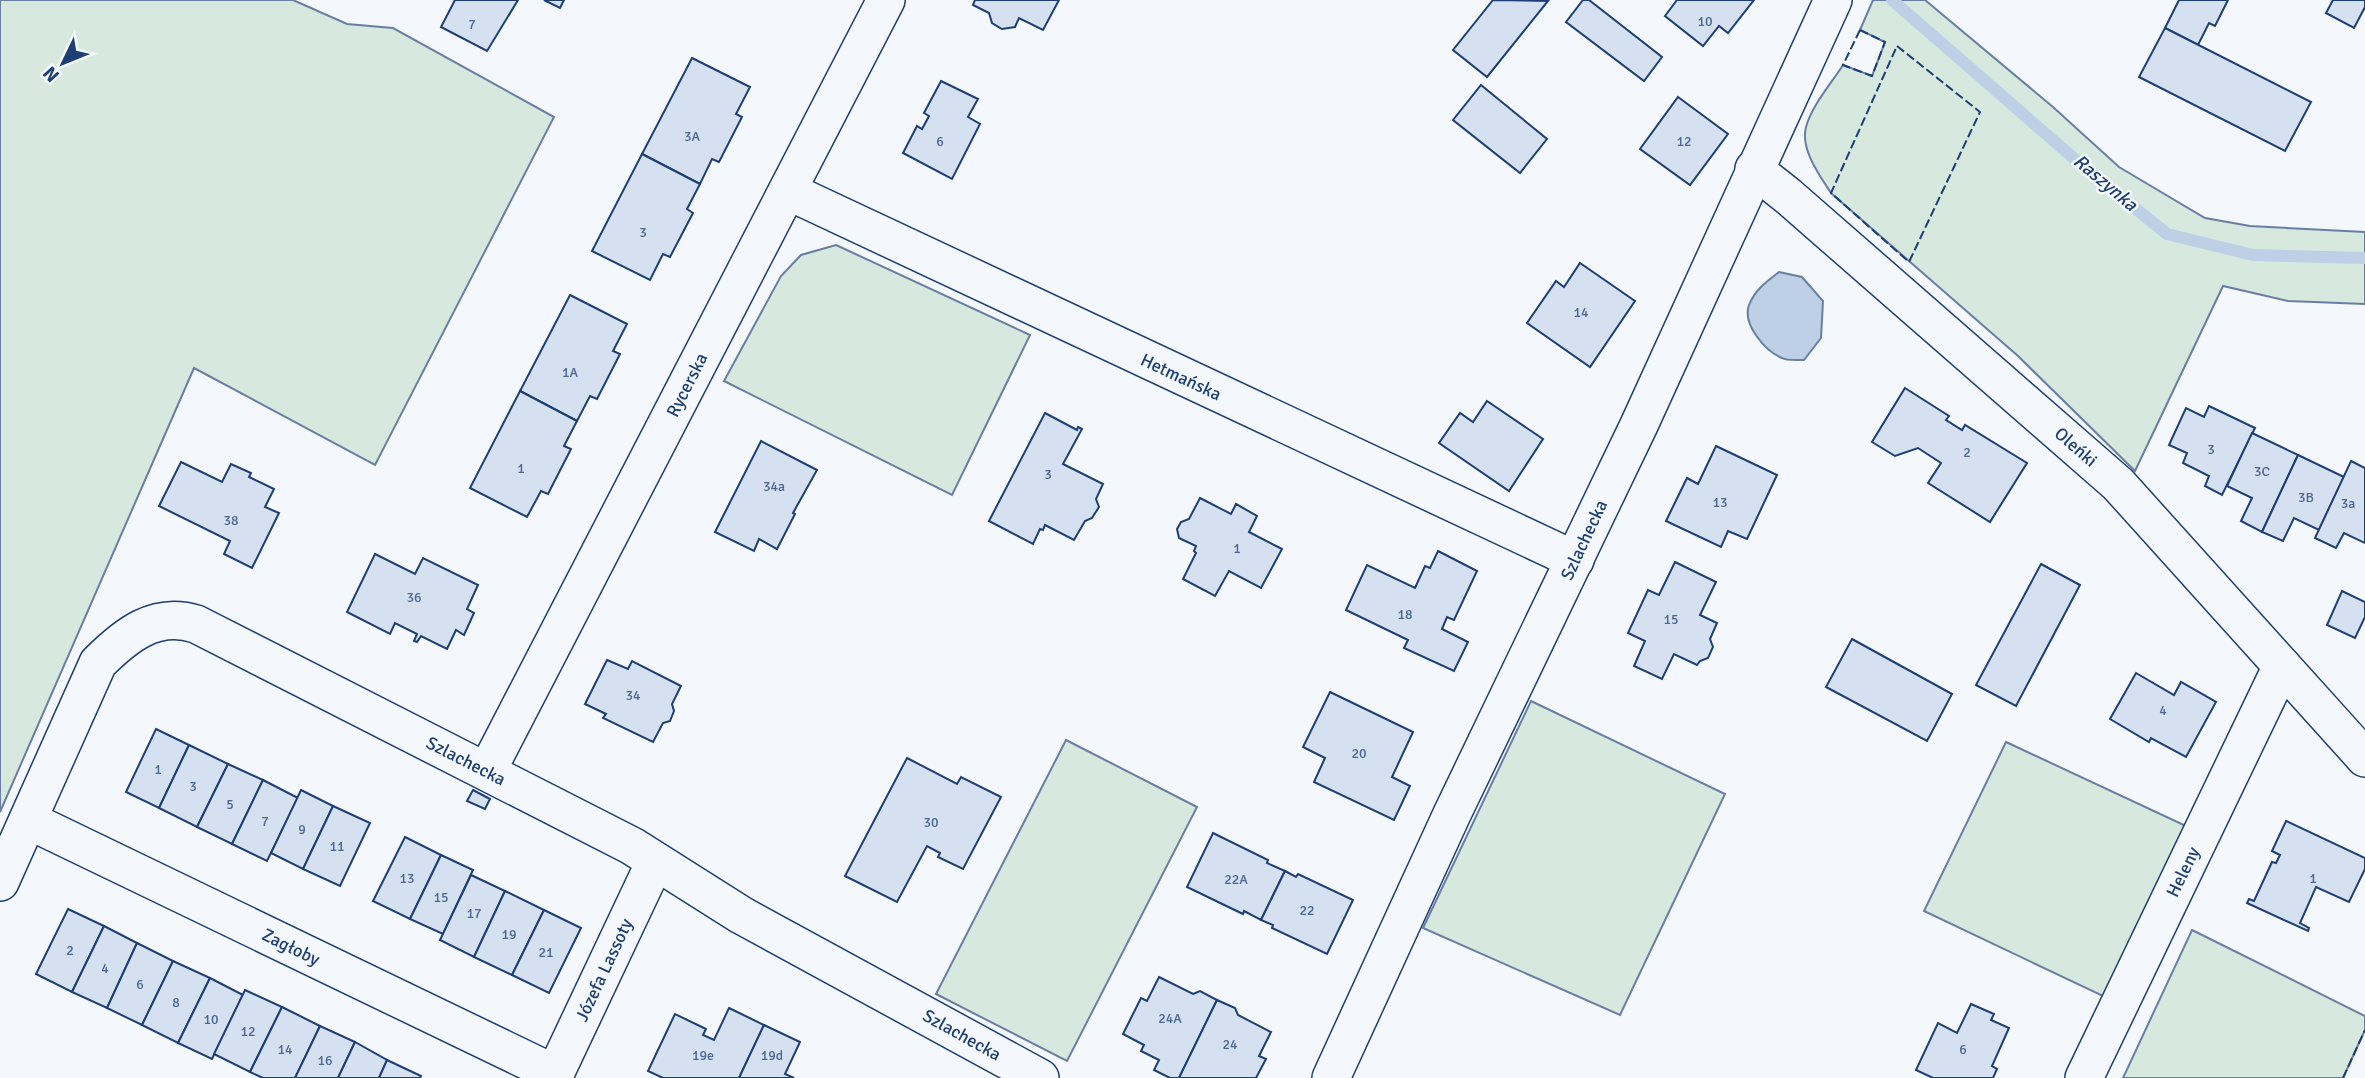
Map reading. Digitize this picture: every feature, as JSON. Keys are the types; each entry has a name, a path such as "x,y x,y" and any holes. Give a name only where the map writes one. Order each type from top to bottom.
{"street":[{"name":"Rycerska","path":"486,771 886,0"},
{"name":"Szlachecka","path":"1331,1078 1452,814 1644,412 1833,0"},
{"name":"Oleńki","path":"1754,169 2118,484 2365,758"},
{"name":"Hetmańska","path":"788,191 1575,560"},
{"name":"Szlachecka","path":"0,882 98,663 118,643 149,623 183,620 196,624 632,846 741,915 1040,1078"},
{"name":"Heleny","path":"2084,1078 2282,666"},
{"name":"Zagłoby","path":"28,820 554,1076"},
{"name":"Józefa Lassoty","path":"554,1076 655,862"}],"shaded area":[{"path":"0,0 293,0 347,24 393,28 554,117 375,465 194,368 0,812"},
{"path":"1873,0 1925,0 2053,107 2119,167 2205,218 2250,226 2365,232 2365,304 2288,301 2223,286 2135,471 2018,356 1831,193 1817,170 1808,153 1805,135 1813,111 1843,65 1872,76 1885,42 1860,30"},
{"path":"836,245 1030,335 952,495 724,381 781,276 801,255"},
{"path":"1531,701 1725,794 1620,1015 1423,928"},
{"path":"1066,740 1197,807 1067,1061 936,994"},
{"path":"2006,742 2186,826 2105,997 1924,911"},
{"path":"2192,930 2365,1016 2365,1030 2343,1078 2123,1078"}],"water":[{"path":"1779,272 1802,277 1823,301 1821,338 1804,360 1787,360 1775,354 1756,336 1749,320 1749,305 1754,295"}],"building":[{"path":"455,0 518,0 487,51 441,27"},
{"path":"544,0 564,0 560,8"},
{"path":"975,0 1059,0 1043,30 1019,18 1015,27 1002,29 992,23 989,13 973,5"},
{"path":"1493,0 1548,1 1487,77 1453,50"},
{"path":"1583,0 1589,0 1662,57 1644,81 1566,22"},
{"path":"1677,0 1754,0 1728,33 1719,26 1703,46 1665,16"},
{"path":"2179,0 2228,0 2215,26 2209,23 2198,45 2165,28"},
{"path":"2333,0 2365,0 2365,7 2354,28 2326,13"},
{"path":"2165,28 2311,102 2285,151 2139,77"},
{"path":"692,58 750,87 736,114 742,117 719,162 712,159 700,184 642,154"},
{"path":"941,81 978,99 968,117 980,124 952,179 903,153 917,126 922,129 929,116 924,113"},
{"path":"1481,85 1547,139 1520,173 1453,120"},
{"path":"1678,97 1728,134 1690,185 1640,149"},
{"path":"642,154 700,184 687,209 693,213 670,257 663,254 650,280 592,251"},
{"path":"1580,263 1635,301 1590,367 1527,323 1556,281 1564,287"},
{"path":"570,295 627,324 613,351 620,354 597,399 590,396 577,421 520,391"},
{"path":"1905,388 1949,416 1946,420 1962,430 1965,425 2027,463 1990,522 1928,483 1941,463 1918,448 1895,456 1872,442"},
{"path":"520,391 577,421 564,446 571,449 548,494 541,491 527,517 470,488"},
{"path":"1487,401 1543,439 1509,491 1439,443 1460,413 1473,422"},
{"path":"2209,406 2255,428 2222,495 2205,486 2209,476 2183,463 2187,453 2169,445 2186,408 2204,417"},
{"path":"1045,413 1077,430 1078,427 1082,429 1063,464 1103,484 1096,499 1099,507 1092,518 1085,521 1074,540 1045,525 1033,544 989,521"},
{"path":"2252,433 2298,455 2262,532 2241,521 2252,498 2227,486"},
{"path":"761,441 817,470 777,549 759,539 754,551 715,532"},
{"path":"1716,446 1777,475 1747,539 1728,531 1721,547 1666,521 1687,478 1698,484"},
{"path":"2298,455 2344,477 2319,530 2294,518 2283,541 2262,532"},
{"path":"2351,461 2365,468 2365,543 2344,533 2336,548 2315,538"},
{"path":"181,462 222,482 231,464 251,473 249,477 274,489 265,507 279,513 252,568 224,554 230,541 159,506"},
{"path":"1200,498 1231,514 1236,504 1257,516 1249,532 1282,549 1261,588 1229,571 1215,596 1183,579 1196,553 1196,546 1179,538 1177,529 1181,522 1189,519"},
{"path":"1438,551 1477,571 1454,620 1447,617 1442,629 1468,642 1454,671 1404,648 1408,640 1346,610 1367,565 1415,588 1425,566 1430,568"},
{"path":"375,554 415,574 423,558 478,585 467,609 474,613 464,635 456,630 447,649 421,636 417,642 414,641 417,634 395,623 390,634 347,612"},
{"path":"1675,562 1716,582 1700,615 1717,623 1710,639 1713,647 1708,658 1697,665 1674,654 1662,679 1634,666 1645,641 1628,633 1648,590 1659,595"},
{"path":"2041,564 2080,585 2016,706 1976,685"},
{"path":"2342,591 2365,602 2365,617 2355,638 2327,625"},
{"path":"1852,639 1952,694 1927,741 1826,687"},
{"path":"607,660 628,669 632,661 681,686 672,704 674,711 670,721 663,723 653,742 603,718 606,714 585,704"},
{"path":"2136,673 2174,695 2181,682 2216,702 2186,757 2151,738 2149,742 2110,719"},
{"path":"1330,692 1413,732 1392,777 1410,786 1394,820 1314,782 1325,758 1303,747"},
{"path":"156,729 189,745 159,808 126,792"},
{"path":"189,745 228,764 197,827 159,808"},
{"path":"907,758 957,784 961,777 1001,797 963,869 938,857 940,853 927,846 897,902 845,876"},
{"path":"228,764 263,780 232,844 197,827"},
{"path":"263,780 298,798 267,861 232,844"},
{"path":"301,790 333,806 303,869 271,853"},
{"path":"473,790 490,799 485,809 467,801"},
{"path":"333,806 370,823 340,886 303,869"},
{"path":"2286,821 2365,858 2365,869 2349,902 2316,887 2300,923 2309,928 2308,931 2247,903 2249,899 2254,901 2272,862 2276,863 2280,855 2272,851"},
{"path":"1213,833 1285,871 1261,920 1187,887"},
{"path":"405,837 441,855 410,919 373,901"},
{"path":"441,855 473,870 443,934 410,919"},
{"path":"1285,871 1296,877 1298,874 1353,900 1327,954 1261,920"},
{"path":"471,875 505,891 474,957 440,940"},
{"path":"505,891 544,910 512,975 474,957"},
{"path":"68,909 104,926 72,992 36,974"},
{"path":"544,910 581,928 549,993 512,975"},
{"path":"104,926 137,943 107,1008 72,992"},
{"path":"137,943 173,961 142,1025 107,1008"},
{"path":"173,961 210,978 178,1043 142,1025"},
{"path":"1159,977 1193,994 1200,991 1217,1000 1179,1078 1170,1078 1154,1070 1159,1060 1141,1051 1144,1045 1123,1034 1141,998 1147,1001"},
{"path":"210,978 243,995 212,1059 178,1043"},
{"path":"245,990 282,1007 250,1072 214,1054"},
{"path":"1217,1000 1235,1008 1238,1015 1271,1032 1259,1056 1266,1059 1256,1078 1179,1078"},
{"path":"1971,1004 1994,1014 1991,1020 2009,1028 1992,1066 1997,1069 1993,1078 1933,1078 1916,1070 1938,1023 1957,1033"},
{"path":"282,1007 320,1026 295,1078 263,1078 250,1072"},
{"path":"729,1008 764,1025 739,1078 663,1078 648,1071 675,1014 706,1029 703,1035 714,1040"},
{"path":"764,1025 800,1042 785,1074 794,1078 739,1078"},
{"path":"320,1026 355,1042 338,1078 295,1078"},
{"path":"355,1042 387,1060 379,1078 338,1078"},
{"path":"387,1060 421,1076 420,1078 379,1078"}],"waterway":[{"name":"Raszynka","path":"1892,0 2077,161 2167,234 2253,255 2365,258"}],"fence":[{"path":"1860,30 1885,42 1872,76 1843,65 1860,30"},
{"path":"1897,46 1980,112 1909,262 1831,193 1897,46"},
{"path":"2343,1078 2365,1030"}]}
